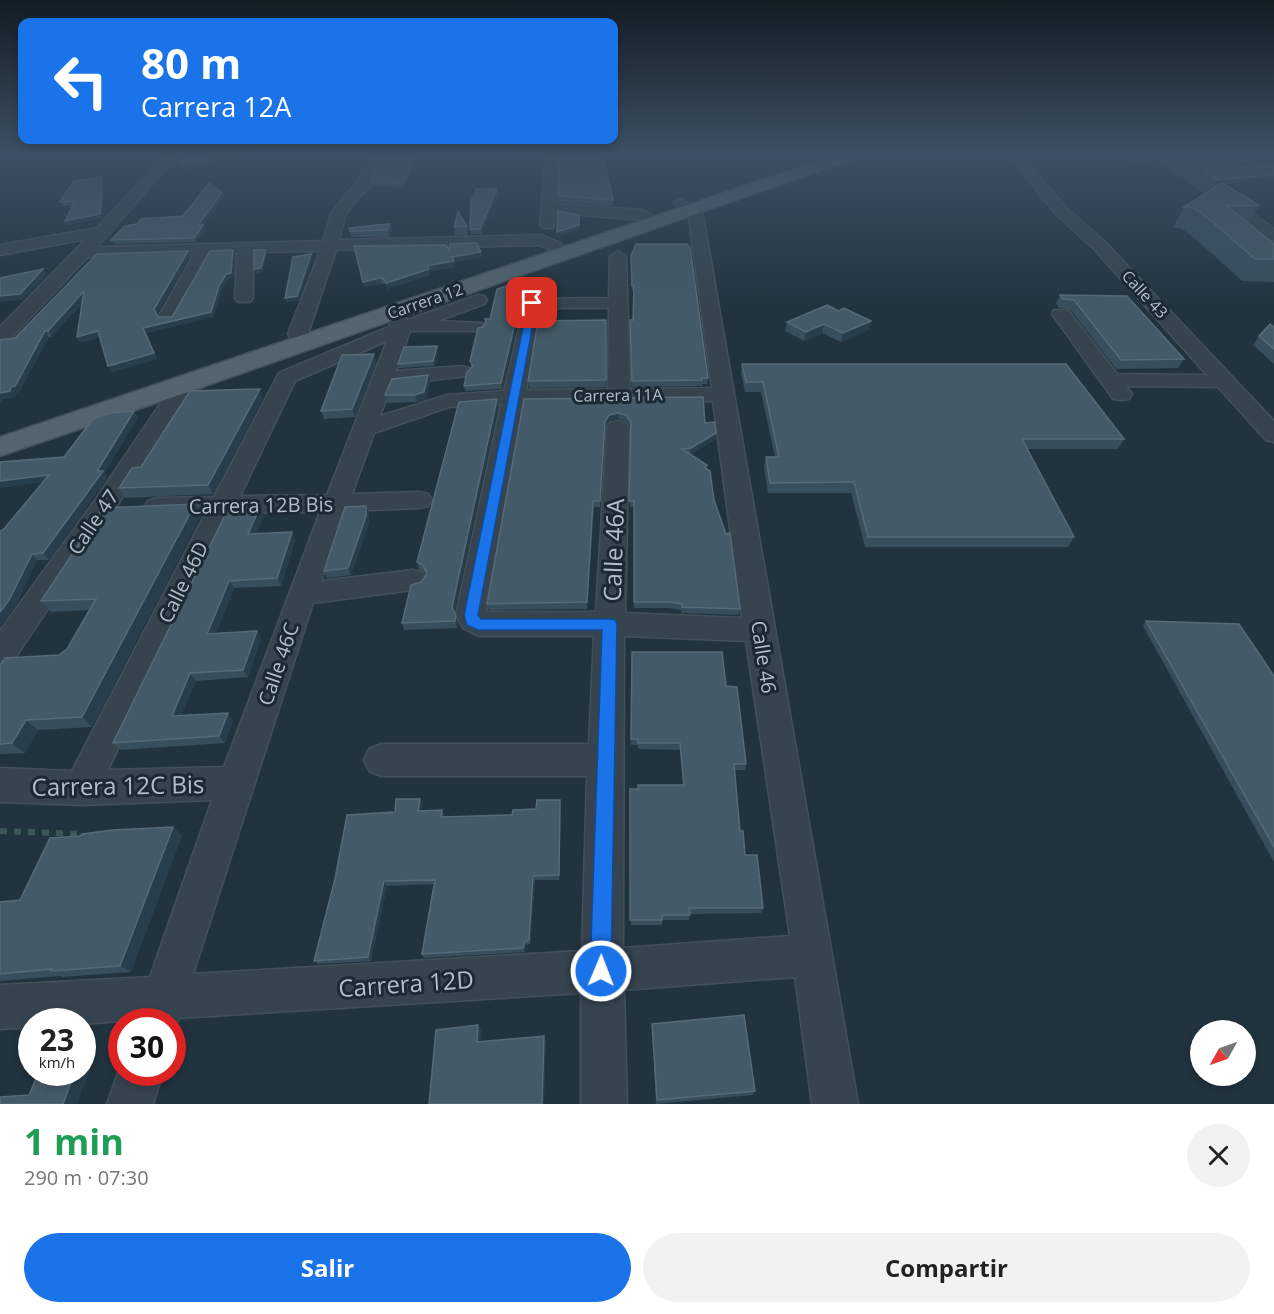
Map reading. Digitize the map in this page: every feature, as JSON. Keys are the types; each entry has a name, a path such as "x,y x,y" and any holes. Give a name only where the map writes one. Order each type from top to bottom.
{"main road":[{"name":"Carrera 12","path":"0,431 115,396 298,334 547,243 686,207"},
{"name":"Carrera 12","path":"0,447 182,386 398,320 687,207"}],"street":[{"path":"0,338 124,207"},
{"path":"298,334 330,245 339,212 344,207"},
{"name":"Calle 46","path":"688,207 724,394 759,630 813,955 835,1104"},
{"name":"Calle 43","path":"1057,207 1100,246 1274,435"},
{"path":"1235,207 1274,236"},
{"path":"83,252 330,245 547,243 549,208 643,216"},
{"path":"0,250 100,232"},
{"path":"244,298 245,247"},
{"path":"168,316 206,248"},
{"name":"Calle 46A","path":"604,1104 601,971 618,412 618,256"},
{"path":"398,320 478,300"},
{"path":"618,303 532,303 471,615 473,621 478,624 610,624 759,630"},
{"path":"1061,314 1124,398"},
{"path":"398,320 475,327"},
{"name":"Calle 46D","path":"82,788 286,376 398,320"},
{"name":"Calle 46C","path":"161,1008 302,594 334,504 384,378 398,320"},
{"path":"384,378 462,372"},
{"path":"1110,380 1225,381"},
{"name":"Calle 47","path":"0,655 122,508 182,386"},
{"name":"Carrera 11A","path":"366,428 447,401 513,397 618,412 724,394"},
{"name":"Carrera 12B Bis","path":"122,508 419,500"},
{"path":"302,594 413,580"},
{"path":"381,760 606,760"},
{"name":"Carrera 12C Bis","path":"0,785 82,788 236,783"},
{"name":"Carrera 12D","path":"183,1008 601,971 813,955"},
{"name":"Carrera 12D","path":"0,1007 108,1009"},
{"path":"130,1104 136,1086"}],"path":[{"path":"0,831 84,834"}],"building":[{"path":"72,207 100,207 100,214 65,221"},
{"path":"190,207 212,207 198,225 203,225 194,238 111,240 125,226 137,224 141,219 183,216"},
{"path":"471,207 490,207 480,229 470,229"},
{"path":"1184,207 1228,207 1274,244 1274,259 1255,259 1209,219 1192,207"},
{"path":"558,211 579,215 579,225 557,232"},
{"path":"458,212 467,226 454,227"},
{"path":"390,224 387,230 350,231 349,228"},
{"path":"476,243 481,252 452,257 454,261 427,266 429,269 386,283 380,278 363,282 354,246 446,245 449,250 450,244"},
{"path":"636,244 687,244 690,247 708,378 632,381 630,320 633,320 634,286 632,286 631,256"},
{"path":"233,250 231,273 226,274 219,286 211,312 143,328 154,353 108,366 98,331 77,337 84,291 48,331 45,331 15,386 11,387 10,391 0,393 0,340 15,338 97,254 188,251 154,309 158,317 172,317 210,251"},
{"path":"254,250 266,250 261,268 254,269"},
{"path":"311,254 297,296 285,298 293,257"},
{"path":"43,269 20,294 0,296 0,278"},
{"path":"525,280 501,383 464,386 467,372 473,366 470,361 478,328 483,327 485,319 490,319 497,289"},
{"path":"1060,295 1127,296 1184,359 1121,360 1074,300 1063,299"},
{"path":"827,305 839,311 844,308 871,321 843,333 824,324 806,332 787,322"},
{"path":"606,320 606,380 528,381 538,321"},
{"path":"1270,324 1274,327 1274,349 1259,336"},
{"path":"437,346 433,361 398,364 404,347"},
{"path":"374,354 352,409 321,411 342,355"},
{"path":"742,364 1066,364 1124,439 1022,439 1074,537 868,537 854,482 770,483 766,457 779,457 763,382 746,382"},
{"path":"428,375 424,392 415,395 385,395 392,379"},
{"path":"260,389 208,485 119,488 132,468 141,467 190,391"},
{"path":"703,397 705,423 715,422 716,433 691,448 682,449 707,465 704,467 710,471 714,500 726,534 730,533 740,609 682,607 682,604 670,602 634,602 634,501 629,501 631,422 626,415 618,413 609,415 605,422 600,501 593,501 587,602 487,604 524,399"},
{"path":"497,399 452,607 456,616 455,621 402,623 411,585 421,582 427,574 423,565 417,562 459,402"},
{"path":"134,411 97,471 103,471 43,553 32,554 9,600 0,612 0,531 49,475 0,481 0,462 64,457 93,419 110,413"},
{"path":"195,504 82,717 26,720 12,743 0,744 0,665 5,658 59,655 67,649 96,599 41,601 103,508"},
{"path":"366,506 366,516 348,568 324,571 345,507"},
{"path":"229,507 260,507 248,534 292,532 277,578 229,581 207,634 257,631 243,670 190,673 172,716 228,713 219,736 113,743"},
{"path":"1146,621 1239,624 1274,676 1274,847"},
{"path":"632,652 722,652 726,686 737,687 746,764 734,764 740,831 743,831 745,855 757,855 763,908 689,908 690,915 662,915 662,920 630,920 630,789 638,789 638,785 684,785 680,743 638,743 638,739 631,739"},
{"path":"396,799 420,799 418,811 442,810 441,817 512,815 513,810 536,809 537,800 560,800 559,875 533,876 529,940 525,941 523,948 422,954 435,880 384,881 368,957 314,961 335,879 347,815 395,812"},
{"path":"173,827 120,966 0,974 0,902 20,900 50,838 113,830"},
{"path":"744,1015 755,1091 657,1100 652,1024"},
{"path":"478,1025 477,1042 544,1036 542,1104 429,1104 436,1030"},
{"path":"33,1086 70,1086 63,1104 0,1104 0,1097 29,1095"}],"route":[{"path":"532,303 471,615 473,621 478,624 610,624 601,971"}]}
